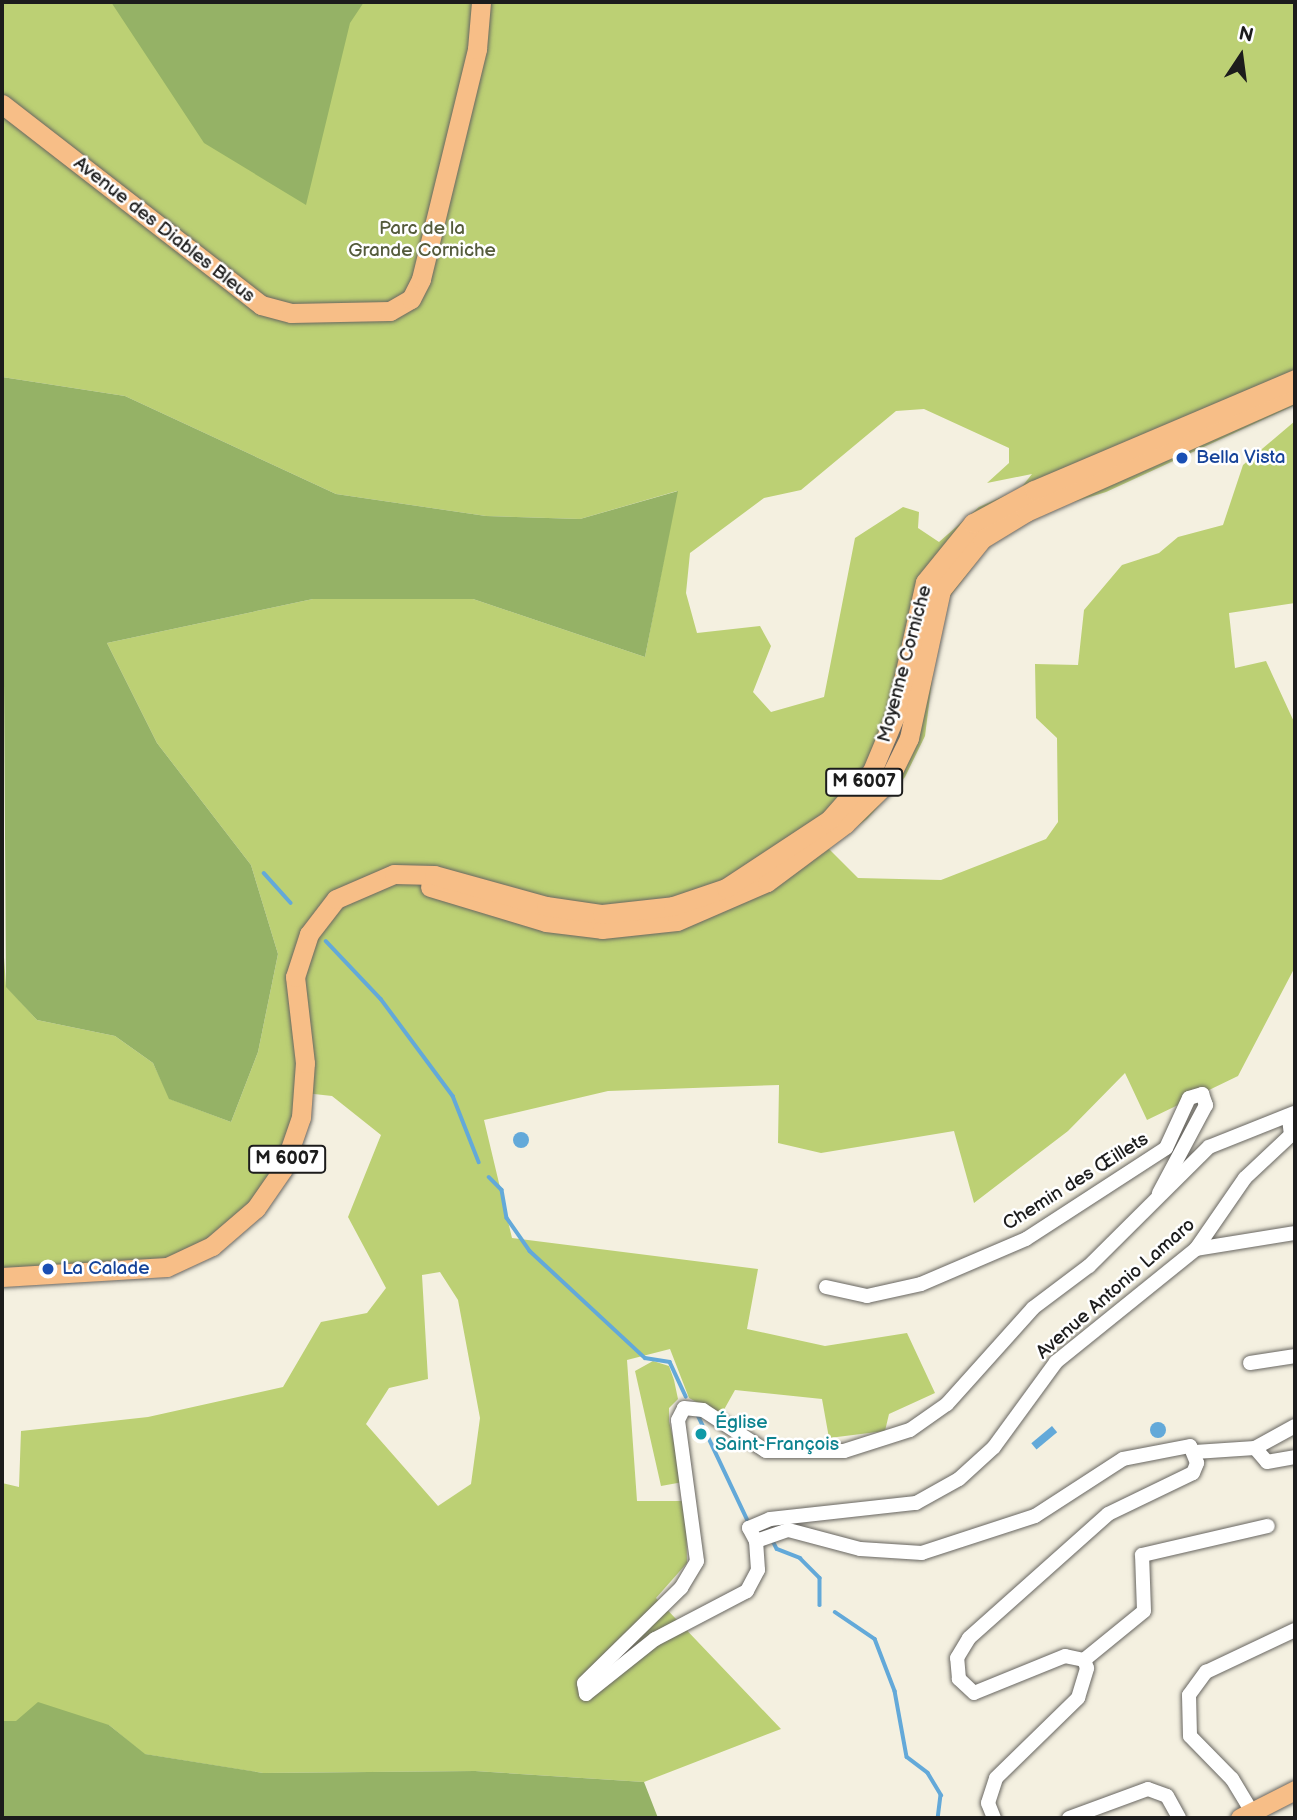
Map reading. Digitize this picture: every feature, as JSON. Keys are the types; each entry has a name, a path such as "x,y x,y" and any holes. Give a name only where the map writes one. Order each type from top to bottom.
{"main road":[{"name":"Avenue des Diables Bleus","path":"2,104 261,305 291,313 390,311 411,299 421,279 477,49 481,2"},
{"name":"Moyenne Corniche","path":"2,1277 121,1273 167,1267 202,1251 247,1218 278,1177 303,1103 295,992 303,951 337,899 394,874 434,875 572,911 632,912 726,888 829,820 881,752 925,582 938,561 1000,506 1295,379"},
{"name":"Moyenne Corniche","path":"303,951 351,901 404,885 546,922 603,929 677,920 729,904 809,853 869,803 898,761 918,699 941,590 982,539 1026,512 1295,393"},
{"path":"829,820 873,782 918,699 913,631"},
{"path":"1246,1815 1295,1790"}],"street":[{"name":"Chemin des Œillets","path":"826,1287 867,1296 921,1284 1026,1239 1166,1149 1189,1098 1202,1094 1206,1105 1159,1201"},
{"path":"1292,1115 1209,1147 1159,1201 1032,1308 947,1404 910,1430 844,1451 766,1451 703,1410 684,1408 678,1420 697,1561 681,1588 584,1683 586,1694 655,1639 747,1591 758,1570 756,1541 788,1530 860,1549 922,1553 1022,1522 1123,1460 1177,1445 1195,1452 1255,1448 1295,1426"},
{"name":"Avenue Antonio Lamaro","path":"756,1541 749,1528 762,1521 851,1515 936,1495 994,1447 1056,1362 1196,1249 1245,1178 1291,1135 1292,1115"},
{"path":"1196,1249 1295,1233"},
{"path":"1250,1363 1295,1356"},
{"path":"1255,1448 1267,1462 1295,1457"},
{"path":"1084,1660 1065,1656 974,1693 957,1669 969,1639 1048,1565 1122,1504 1185,1479 1197,1463 1195,1452"},
{"path":"1084,1660 1144,1611 1142,1555 1268,1526"},
{"path":"1246,1815 1232,1779 1189,1736 1189,1695 1206,1672 1295,1630"},
{"path":"994,1818 988,1803 996,1778 1078,1698 1086,1679 1084,1660"},
{"path":"1069,1818 1148,1789 1167,1796 1179,1818"}],"green space":[{"name":"Parc de la Grande Corniche","path":"2,2 1295,2 1295,405 1106,492 1041,512 988,547 941,608 925,736 905,777 867,819 828,848 858,878 941,880 1046,839 1058,822 1057,738 1036,718 1035,664 1078,665 1084,610 1122,565 1159,553 1178,537 1223,525 1243,465 1295,421 1295,603 1229,613 1235,668 1266,661 1295,724 1295,967 1238,1076 1147,1120 1125,1073 1068,1131 974,1203 954,1131 821,1153 778,1143 779,1085 608,1091 484,1120 512,1238 758,1269 747,1329 825,1346 907,1333 935,1393 889,1414 885,1431 829,1438 822,1399 735,1390 721,1415 689,1398 670,1349 627,1360 637,1501 686,1501 687,1563 656,1598 781,1729 644,1782 475,1771 263,1773 144,1754 109,1725 2,1721 2,1483 19,1487 21,1431 148,1417 283,1387 321,1322 367,1313 386,1288 348,1217 381,1135 332,1096 296,1092 289,1133 273,1170 255,1198 197,1247 164,1260 2,1268 2,928 6,986 37,1020 115,1036 153,1063 170,1099 231,1122 258,1052 278,954 251,865 157,743 107,643 313,599 473,599 645,657 677,491 580,519 486,516 336,494 125,396 2,377","holes":["924,409 1009,448 1009,463 987,483 1032,474 1020,489 979,507 939,542 918,528 919,512 903,507 855,538 824,697 771,712 753,692 771,646 760,626 697,633 686,593 690,553 764,498 801,490 896,411","440,1272 458,1300 480,1418 471,1484 438,1506 366,1424 389,1388 428,1379 422,1275"]},
{"path":"111,2 364,2 350,23 306,205 204,143"},
{"path":"2,377 125,396 336,494 486,516 580,519 678,491 645,657 473,599 313,599 107,643 157,743 251,865 278,954 258,1052 231,1122 169,1099 153,1063 115,1036 37,1020 6,987"},
{"path":"653,1361 669,1366 678,1399 669,1408 669,1421 683,1482 661,1486 635,1371"},
{"path":"38,1702 109,1725 145,1754 263,1773 475,1771 644,1782 658,1818 2,1818 2,1721 16,1721"}],"water":[{"path":"521,1132 527,1134 527,1146 521,1148 515,1146 513,1140 515,1134"},
{"path":"1158,1422 1166,1430 1158,1438 1150,1430"},
{"path":"1052,1426 1057,1432 1036,1449 1031,1443"}],"waterway":[{"path":"264,873 291,903"},
{"path":"326,941 381,999 453,1096 479,1162"},
{"path":"489,1177 502,1190 507,1218 530,1251 645,1358 670,1362 686,1396"},
{"path":"698,1415 749,1523"},
{"path":"772,1539 777,1549 800,1558 820,1578 820,1605"},
{"path":"835,1612 875,1639 895,1691 907,1757 928,1773 941,1795 938,1818"}],"place":[{"name":"Bella Vista","path":"1182,458"},
{"name":"La Calade","path":"48,1269"},
{"name":"Église Saint-François","path":"701,1434"}]}
